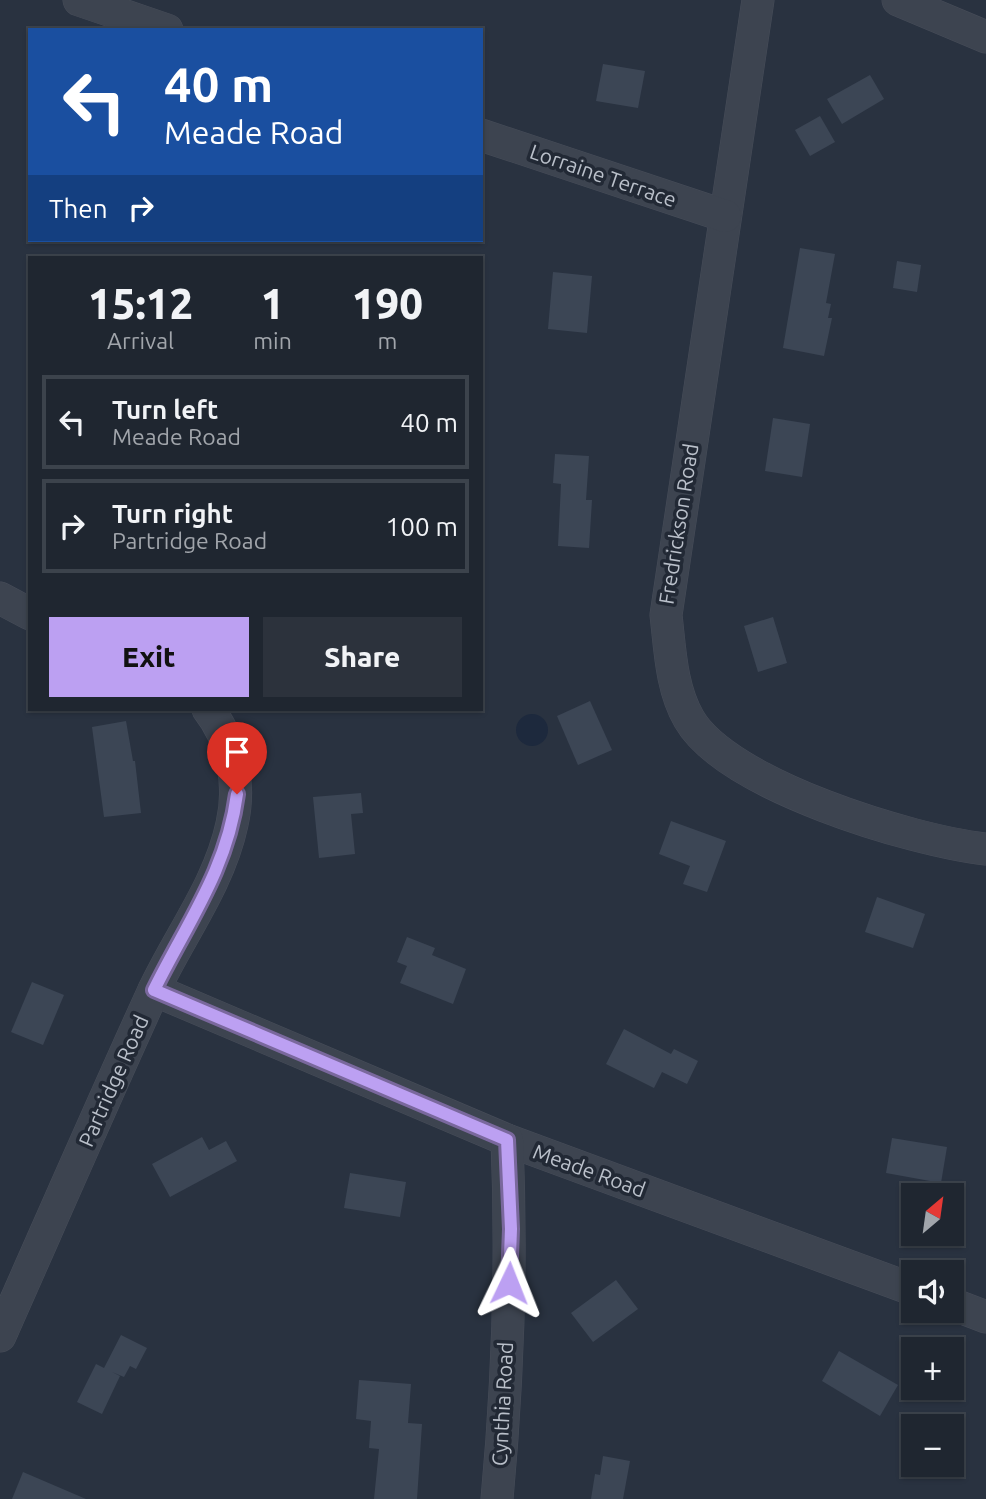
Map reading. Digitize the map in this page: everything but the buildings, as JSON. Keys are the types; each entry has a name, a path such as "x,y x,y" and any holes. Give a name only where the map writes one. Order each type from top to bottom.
{"street":[{"path":"79,0 161,28"},
{"name":"Fredrickson Road","path":"758,0 666,615 672,674 688,718 710,744 752,773 798,795 900,831 986,849"},
{"path":"898,0 986,37"},
{"name":"Lorraine Terrace","path":"483,136 725,216"},
{"path":"0,598 28,613"},
{"name":"Partridge Road","path":"0,1336 154,990 223,856 233,823 237,794 233,764 223,735 209,711"},
{"name":"Meade Road","path":"154,990 507,1140 901,1285"},
{"name":"Cynthia Road","path":"498,1499 505,1416 511,1229 507,1140"},
{"path":"964,1309 986,1317"}],"water":[{"path":"532,714 543,719 548,730 543,741 532,746 521,741 516,730 521,719"}],"route":[{"path":"237,794 233,823 223,856 154,990 507,1140 511,1229 509,1283"}]}
